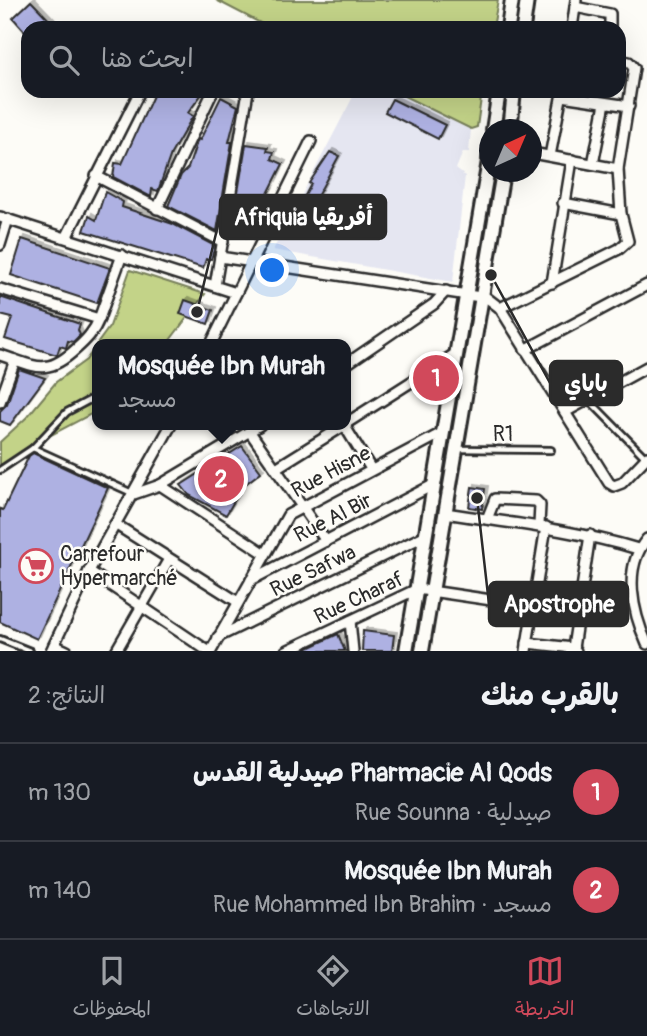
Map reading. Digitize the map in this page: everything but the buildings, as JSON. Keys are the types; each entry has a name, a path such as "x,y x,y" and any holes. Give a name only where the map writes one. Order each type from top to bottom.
{"main road":[{"path":"509,21 512,0"},
{"path":"524,21 527,0"},
{"path":"495,119 498,98"},
{"path":"511,119 513,98"},
{"path":"405,651 484,182"},
{"path":"422,651 501,182"}],"street":[{"path":"576,4 610,14 610,21"},
{"path":"500,309 625,245 629,237 621,214 618,169 634,68 626,61"},
{"path":"67,236 136,98"},
{"path":"157,209 211,98"},
{"path":"215,286 247,98"},
{"path":"550,156 561,98"},
{"path":"581,98 629,106"},
{"path":"593,164 605,103"},
{"path":"213,339 311,141"},
{"path":"542,155 618,169"},
{"path":"552,283 572,160"},
{"path":"96,176 223,242"},
{"path":"563,203 621,214"},
{"path":"0,245 4,218 67,236 236,293"},
{"path":"0,355 46,367 58,365 91,335 122,255"},
{"path":"220,257 481,295 500,309 606,478 614,486 622,483 647,458"},
{"path":"525,350 647,285"},
{"path":"0,289 99,319"},
{"path":"351,361 434,303 446,291"},
{"path":"351,421 455,354"},
{"path":"0,402 15,360"},
{"path":"565,412 647,367"},
{"path":"67,651 53,648 89,571 168,430"},
{"path":"134,494 160,485 253,430"},
{"path":"276,468 337,430"},
{"path":"348,430 371,469"},
{"path":"250,432 326,541"},
{"name":"Rue Hisne","path":"209,651 288,515 442,433"},
{"path":"160,485 264,553"},
{"name":"Rue Al Bir","path":"249,581 433,485"},
{"path":"487,519 495,499 536,501 540,505 542,526 527,647 574,649 590,535"},
{"path":"445,513 542,526 590,535 638,549"},
{"path":"115,524 238,601"},
{"name":"Rue Safwa","path":"218,638 424,536"},
{"path":"647,539 638,549 633,603 647,644"},
{"path":"116,651 169,559"},
{"path":"89,571 209,651"},
{"name":"Rue Charaf","path":"286,651 417,589 532,606"},
{"path":"350,621 354,651"}],"lane":[{"path":"0,470 33,448 67,412 92,399"},
{"path":"588,399 647,458"},
{"path":"33,448 134,494"},
{"name":"R1","path":"455,449 551,450"},
{"path":"0,639 30,651"}],"shaded area":[{"path":"352,98 408,98 471,129 469,152 463,152 456,169 465,176 453,282 273,250"}],"green space":[{"path":"216,0 498,0 494,21 256,21"},
{"path":"408,98 481,98 477,127 471,129"},
{"path":"130,270 205,294 171,339 101,339 110,326"},
{"path":"92,352 92,414 28,447 0,466 0,442 27,417 56,382 86,360"}],"place":[{"name":"باباي","path":"491,275"},
{"name":"Afriquia أفريقيا","path":"197,312"},
{"name":"Pharmacie Al Qods صيدلية القدس","path":"436,378"},
{"name":"Mosquée Ibn Murah","path":"221,479"},
{"name":"Apostrophe","path":"477,498"},
{"name":"Carrefour Hypermarché","path":"36,566"}]}
